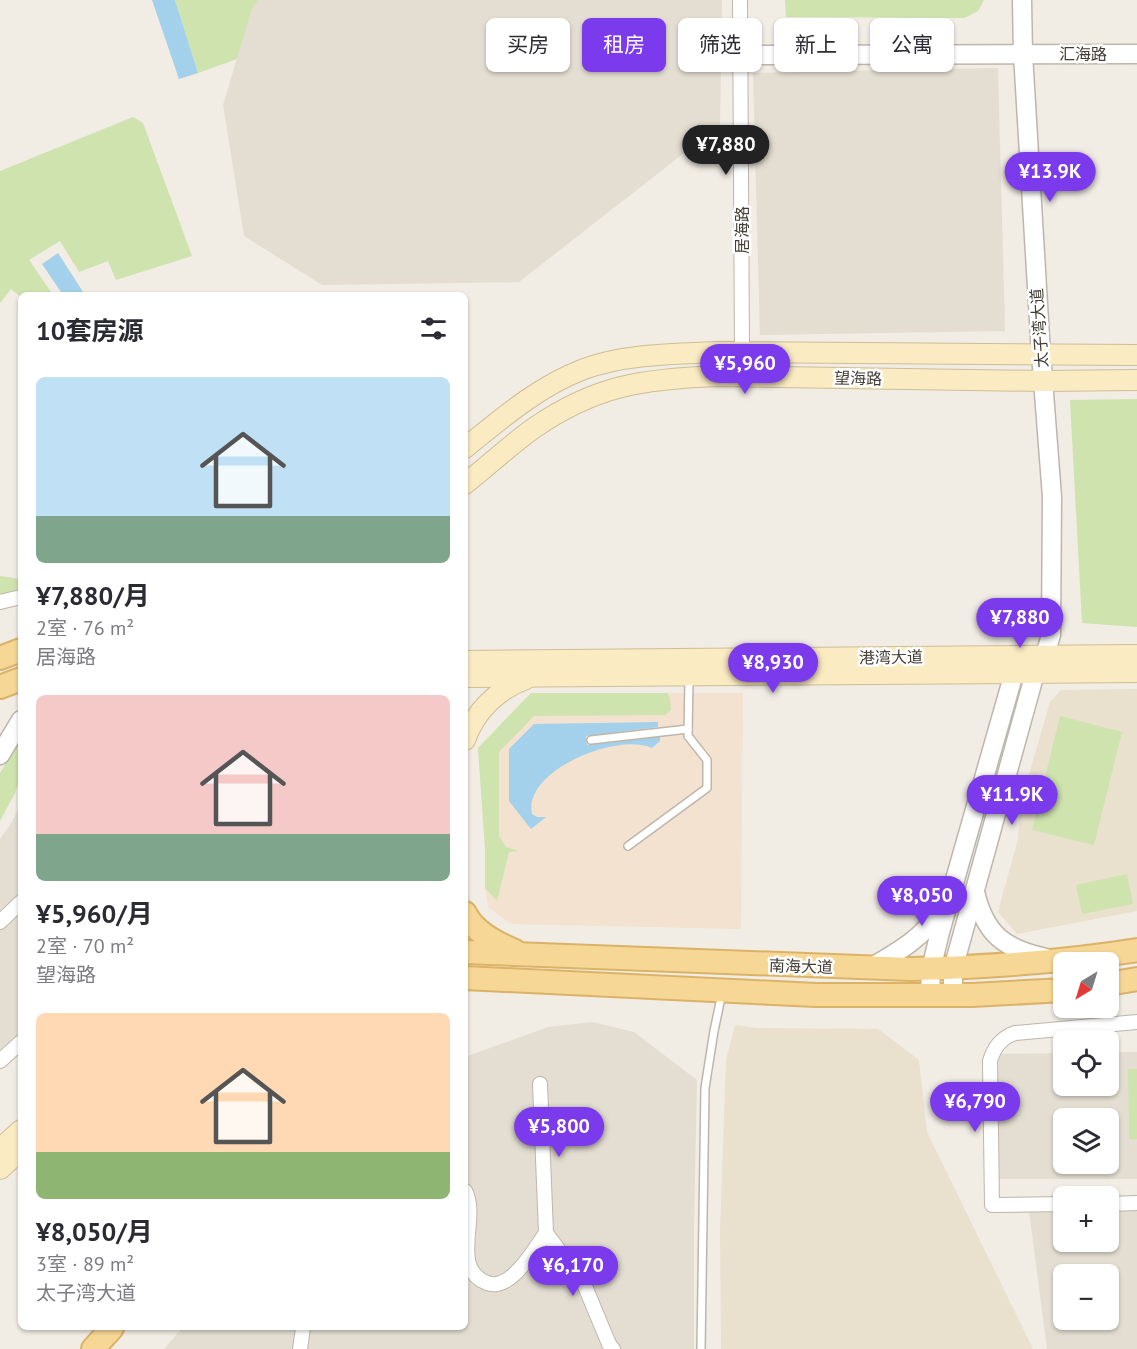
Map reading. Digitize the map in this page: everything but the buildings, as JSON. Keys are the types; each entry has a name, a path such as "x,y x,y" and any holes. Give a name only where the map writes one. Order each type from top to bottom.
{"main road":[{"name":"望海路","path":"468,446 518,405 584,369 627,359 671,354 742,352 1137,355"},
{"name":"望海路","path":"468,482 532,429 564,409 594,395 630,384 672,378 717,376 1042,381 1137,380"},
{"path":"0,658 18,651"},
{"name":"港湾大道","path":"468,661 1137,655"},
{"name":"港湾大道","path":"468,677 1137,672"},
{"path":"468,735 484,706 514,683 531,677"},
{"path":"0,687 18,680"},
{"path":"468,917 476,928 491,939 525,954"},
{"name":"南海大道","path":"1119,953 1137,950"},
{"name":"南海大道","path":"468,952 870,968 942,969 1053,961"},
{"name":"南海大道","path":"468,978 816,995 941,996 1053,991"},
{"path":"1119,982 1137,979"},
{"path":"0,1149 18,1133"},
{"path":"0,1169 18,1153"},
{"path":"93,1349 110,1330"},
{"path":"111,1349 128,1330"}],"street":[{"name":"居海路","path":"740,0 740,18"},
{"name":"太子湾大道","path":"942,969 975,892 1035,673 1045,655 1051,634 1052,497 1042,381 1023,54 1022,0"},
{"name":"汇海路","path":"762,55 1137,54"},
{"name":"居海路","path":"741,72 742,352"},
{"path":"0,602 18,598"},
{"path":"941,996 950,895 1014,673 1045,655"},
{"path":"0,755 18,725"},
{"path":"975,892 991,932 1001,941 1028,954 1053,960"},
{"path":"870,968 905,948 924,932 935,920 950,895"},
{"path":"0,922 18,905"},
{"path":"1053,1204 992,1205 990,1061 992,1055 1003,1038 1015,1032 1137,1022"},
{"path":"0,1061 18,1045"},
{"path":"540,1084 546,1233 584,1284 613,1349"},
{"path":"468,1198 468,1227"},
{"path":"1119,1204 1137,1203"},
{"path":"468,1260 469,1267 480,1279 495,1285 508,1280 546,1233"},
{"path":"300,1349 303,1330"}],"lane":[{"path":"628,846 707,788 707,760 688,736 689,676"},
{"path":"591,740 688,729"},
{"path":"701,1349 705,1088 723,990"}],"shaded area":[{"path":"258,0 722,0 722,18 678,18 678,72 721,72 720,125 519,282 322,285 244,236 223,105 252,8"},
{"path":"998,68 1005,331 760,335 753,73 870,71 954,72 954,69"},
{"path":"1137,689 1137,911 1017,934 998,912 1018,839 1020,806 1050,702 1061,690"},
{"path":"531,693 743,693 741,929 511,924 488,907 485,888 485,848 478,748"},
{"path":"18,810 18,1055 0,1070 0,839"},
{"path":"592,1022 634,1032 697,1080 694,1349 164,1349 180,1330 468,1330 468,1056 548,1027"},
{"path":"735,1025 757,1028 878,1029 919,1060 927,1132 1033,1349 721,1349 720,1231 726,1060"},
{"path":"1119,1052 1137,1052 1137,1179 995,1179 994,1054 1053,1053 1053,1096 1119,1096"},
{"path":"1119,1209 1137,1209 1137,1349 1047,1349 1029,1211 1053,1210 1053,1252 1119,1252"}],"green space":[{"path":"175,0 258,0 252,9 237,59 198,73"},
{"path":"785,0 984,0 978,11 964,18 786,17"},
{"path":"133,117 143,123 192,256 116,280 108,261 79,272 60,241 29,260 51,292 18,292 18,295 11,289 0,303 0,171"},
{"path":"1137,399 1137,627 1082,623 1070,400"},
{"path":"0,576 18,579 18,591 0,595"},
{"path":"531,693 667,693 671,710 665,715 534,716 499,752 499,836 506,847 519,851 509,852 497,901 485,888 485,848 478,748"},
{"path":"1060,716 1122,732 1094,845 1032,830"},
{"path":"18,744 18,784 0,821 0,773"},
{"path":"1127,874 1133,904 1082,914 1076,885"},
{"path":"1128,1069 1137,1069 1137,1139 1129,1139"}],"water":[{"path":"152,0 175,0 198,73 179,79"},
{"path":"58,253 83,292 61,292 42,264"},
{"path":"658,722 658,727 586,736 587,745 660,736 660,741 652,748 636,744 596,751 556,770 542,783 533,798 532,814 537,817 546,817 531,829 509,801 509,749 534,724"}]}
